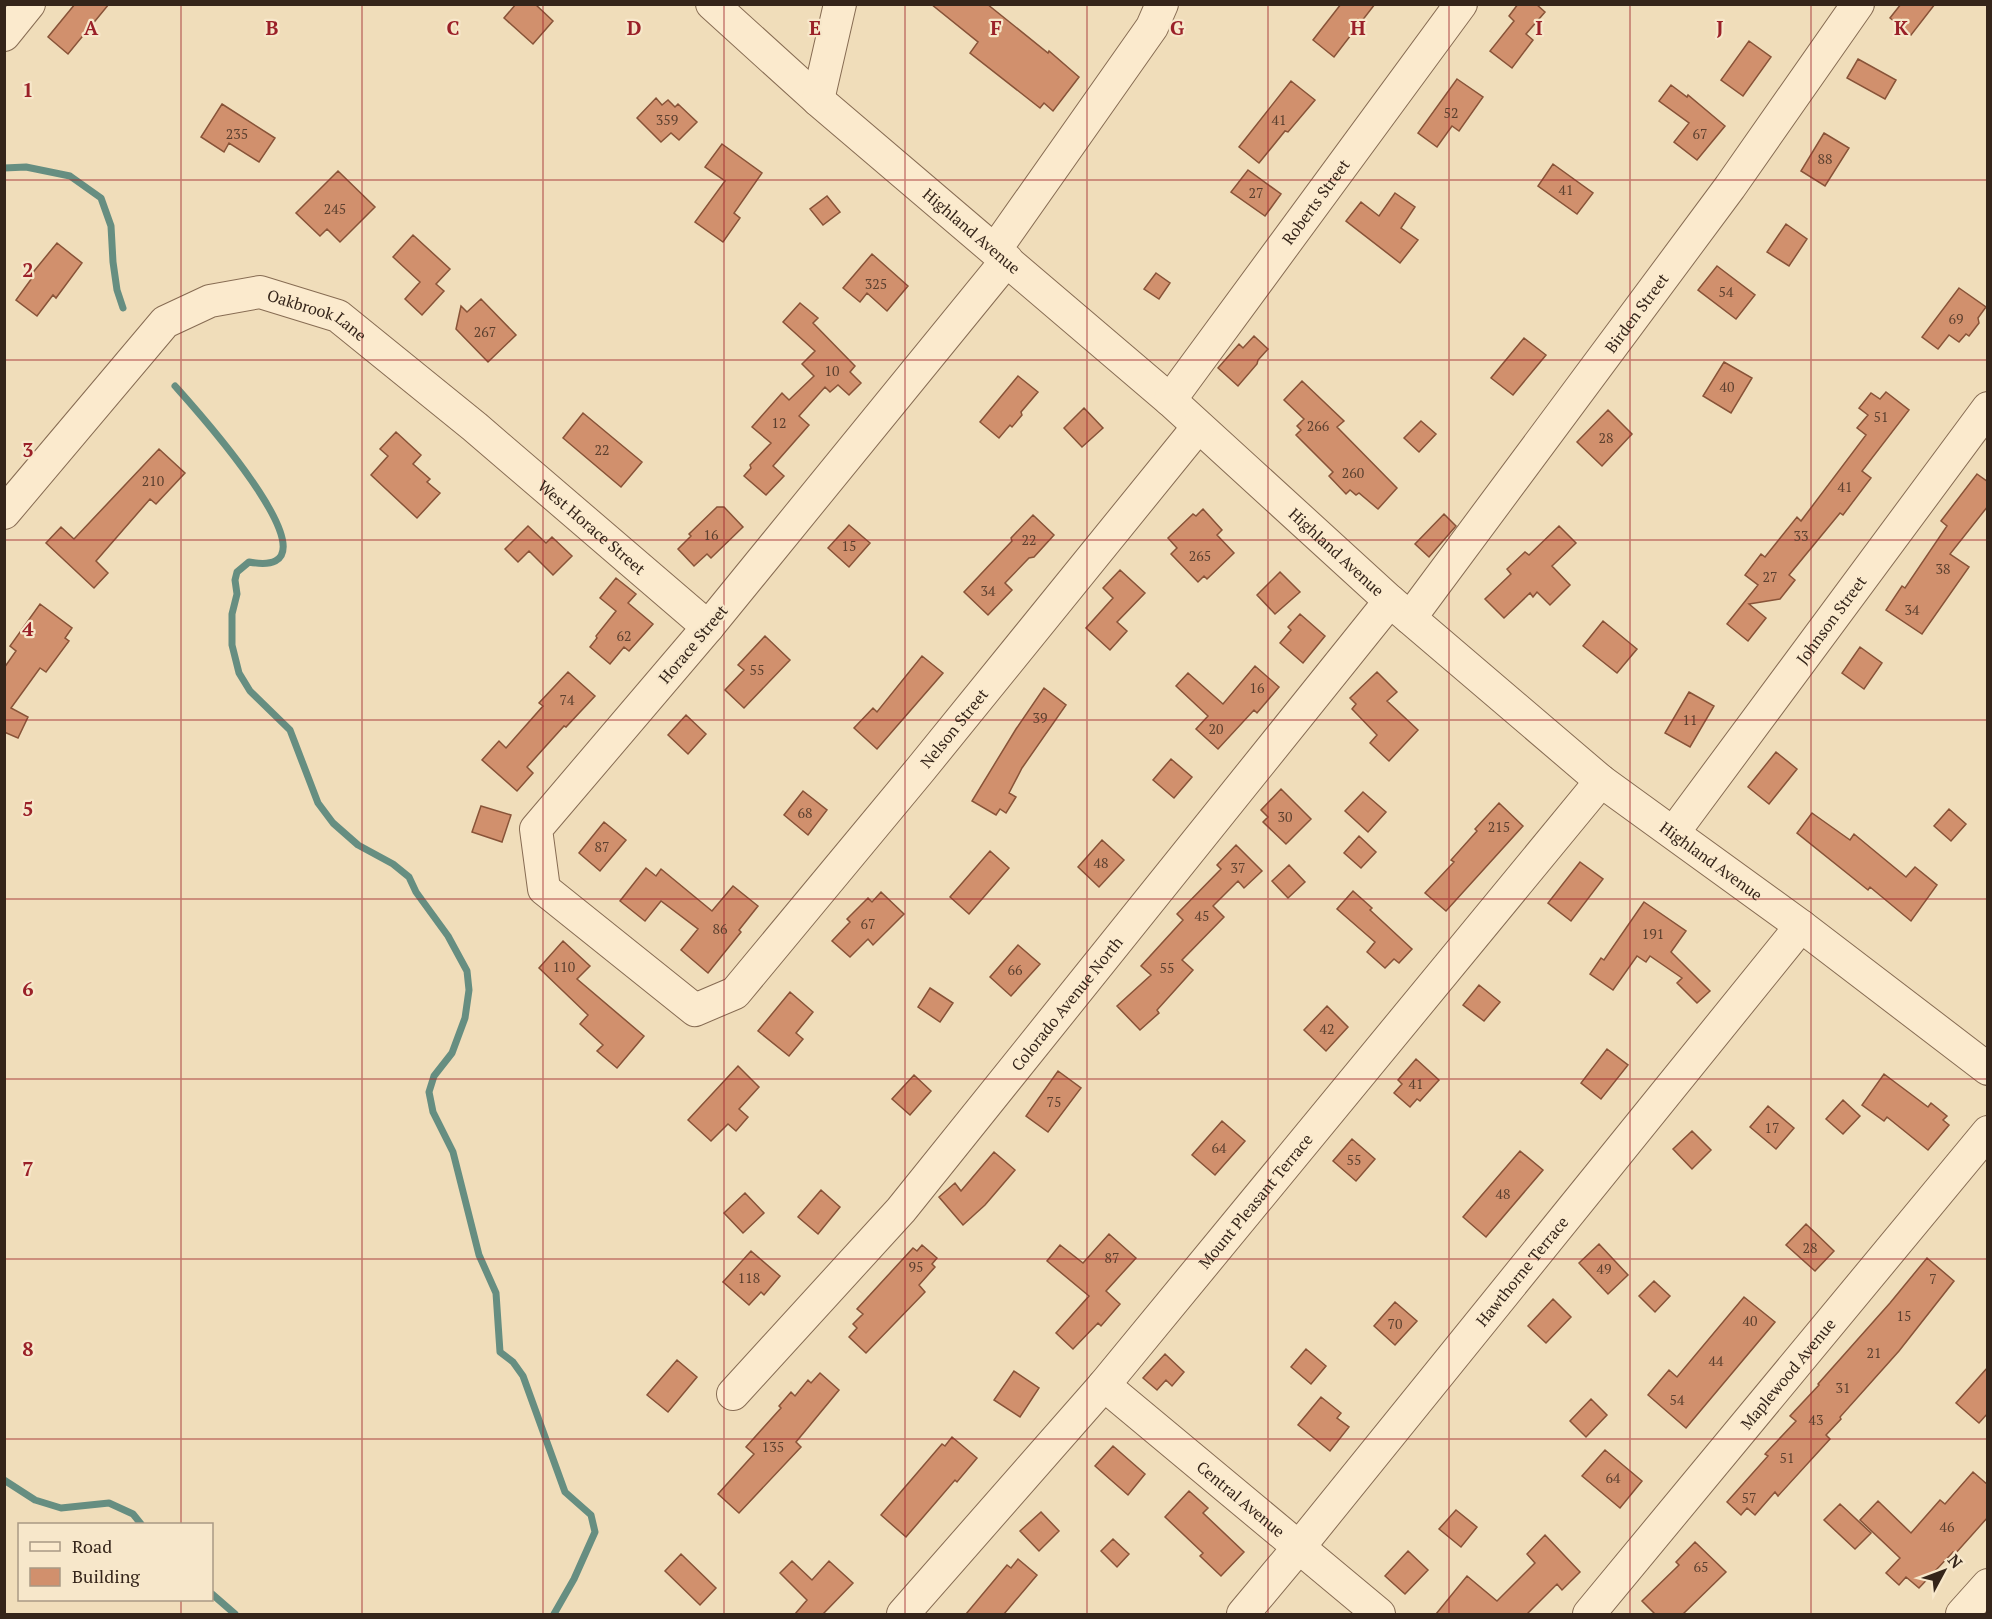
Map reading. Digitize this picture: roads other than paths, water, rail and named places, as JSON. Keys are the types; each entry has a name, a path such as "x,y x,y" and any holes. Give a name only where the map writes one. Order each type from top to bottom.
{"street":[{"path":"4,35 29,4"},
{"name":"Highland Avenue","path":"712,4 818,100 1170,400 1400,610 1601,781 1801,926 1982,1053"},
{"path":"818,100 840,4"},
{"name":"Horace Street","path":"696,1010 544,889 536,829 708,627 1001,255 1152,27 1162,4"},
{"name":"Roberts Street","path":"1170,400 1461,4"},
{"name":"Birden Street","path":"1400,610 1730,187 1858,4"},
{"name":"Oakbrook Lane","path":"4,513 165,322 210,301 260,292 338,316 475,427"},
{"name":"Johnson Street","path":"1674,832 1988,408"},
{"name":"West Horace Street","path":"475,427 708,627"},
{"name":"Nelson Street","path":"696,1010 735,993 920,770 1198,427"},
{"name":"Colorado Avenue North","path":"733,1394 901,1210 1400,610"},
{"name":"Mount Pleasant Terrace","path":"903,1614 1104,1385 1601,781"},
{"name":"Hawthorne Terrace","path":"1243,1614 1801,926"},
{"name":"Maplewood Avenue","path":"1589,1614 1988,1132"},
{"name":"Central Avenue","path":"1104,1385 1379,1614"},
{"path":"1962,1614 1988,1585"}],"waterway":[{"path":"4,168 26,167 70,176 101,198 111,226 117,290 123,308"},
{"path":"175,386 233,455 257,488 275,519 283,545 276,561 249,562 237,572 235,580 237,594 232,614 232,645 239,673 250,691 290,730 318,803 333,823 358,845 393,864 409,877 416,892 448,936 467,971 469,990 465,1018 452,1053 434,1076 429,1092 433,1112 453,1152 479,1255 496,1293 500,1352 513,1362 523,1376 565,1492 591,1515 595,1532 574,1579 554,1614"},
{"path":"4,1480 35,1500 61,1508 109,1503 133,1514 140,1523"},
{"path":"213,1595 235,1614"}]}
